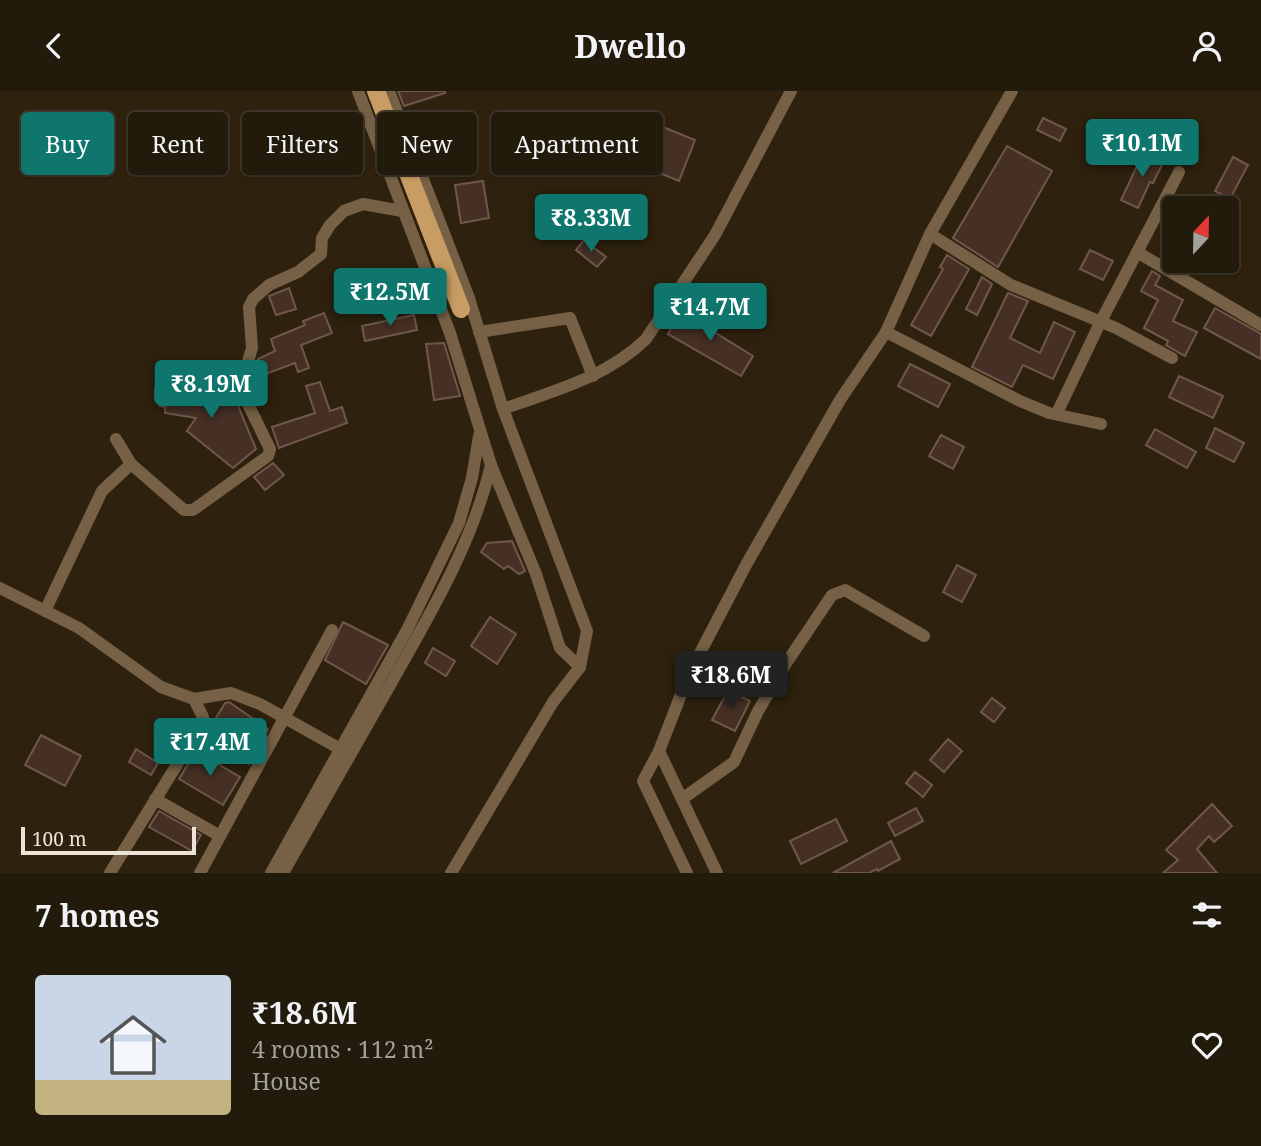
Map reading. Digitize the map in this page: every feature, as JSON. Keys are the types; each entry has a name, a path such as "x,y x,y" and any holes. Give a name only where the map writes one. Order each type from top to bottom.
{"main road":[{"path":"376,91 461,309"}],"street":[{"path":"358,91 450,333 479,432 536,574 560,649 579,667"},
{"path":"389,91 480,332 503,409 587,631 579,667 553,702 451,873"},
{"path":"503,409 593,376 621,361 646,339 726,215 791,91"},
{"path":"687,873 643,781 659,751 689,674 746,565 840,400 886,332 930,234 1012,91"},
{"path":"1057,413 1100,323 1179,172"},
{"path":"116,439 131,464 184,510 193,510 268,456 270,449 242,392 252,348 249,307 253,299 269,285 311,264 321,254 322,238 330,225 344,211 363,205 402,211"},
{"path":"930,234 1011,285 1116,328 1172,359"},
{"path":"1137,252 1261,325"},
{"path":"480,332 570,318 593,376"},
{"path":"886,332 1020,401 1049,413 1101,424"},
{"path":"271,873 407,630 459,523 472,478 479,432"},
{"path":"45,611 102,491 131,464"},
{"path":"283,873 423,625 472,528 491,465"},
{"path":"0,588 79,628 161,687 194,699 230,693 260,704 342,750"},
{"path":"682,799 734,762 786,661 832,595 845,590 924,636"},
{"path":"200,873 332,630"},
{"path":"110,873 199,729 203,717 194,699"},
{"path":"659,751 717,873"},
{"path":"155,799 220,836"}],"building":[{"path":"398,91 445,91 445,93 404,106"},
{"path":"1043,118 1066,129 1060,141 1037,130"},
{"path":"663,127 695,140 679,181 663,175"},
{"path":"1007,146 1052,171 998,267 953,238"},
{"path":"1144,151 1164,161 1138,208 1121,200"},
{"path":"1233,157 1248,165 1232,196 1215,191"},
{"path":"483,181 489,218 461,223 455,185"},
{"path":"584,240 606,257 597,267 576,250"},
{"path":"1090,250 1113,261 1103,280 1080,269"},
{"path":"947,255 969,269 931,336 911,325 943,269 940,267"},
{"path":"1152,271 1160,276 1155,285 1183,300 1173,321 1197,332 1185,356 1166,345 1168,341 1144,328 1158,300 1141,291"},
{"path":"408,272 409,276 414,275 417,289 412,290 413,294 387,299 383,277"},
{"path":"982,277 992,284 977,315 966,309"},
{"path":"289,288 296,309 276,315 269,296"},
{"path":"1008,293 1028,301 1010,338 1040,353 1054,322 1075,332 1053,379 1023,365 1012,387 972,367"},
{"path":"1215,308 1261,334 1261,359 1204,328"},
{"path":"680,311 713,328 711,330 753,356 741,376 668,334"},
{"path":"324,313 332,333 301,345 309,368 298,372 295,363 252,379 258,359 275,351 271,339 305,325 303,321"},
{"path":"414,315 417,330 365,341 362,326"},
{"path":"444,343 460,396 434,400 426,344"},
{"path":"910,364 950,384 938,407 898,386"},
{"path":"1179,376 1223,396 1213,418 1169,397"},
{"path":"320,382 330,411 342,407 347,423 279,448 272,427 315,413 306,386"},
{"path":"155,388 227,389 231,405 237,403 256,449 233,468 187,431 196,418 165,413 165,407 160,406 160,400 155,400"},
{"path":"1215,428 1244,443 1234,462 1206,448"},
{"path":"1155,429 1196,452 1187,468 1146,445"},
{"path":"941,435 964,447 953,469 929,456"},
{"path":"273,463 284,475 265,490 254,477"},
{"path":"512,541 525,571 519,574 508,566 504,569 481,552 487,543"},
{"path":"957,565 976,575 962,602 943,592"},
{"path":"490,617 516,634 497,664 471,646"},
{"path":"343,622 388,645 366,684 325,660"},
{"path":"433,648 455,661 446,676 425,663"},
{"path":"728,690 750,701 735,731 712,720"},
{"path":"992,698 1005,708 994,722 981,712"},
{"path":"229,702 268,729 249,764 206,734 225,703"},
{"path":"41,735 81,756 65,786 25,765"},
{"path":"948,739 962,751 944,772 930,760"},
{"path":"136,749 158,763 151,775 129,762"},
{"path":"196,751 240,777 223,805 179,779"},
{"path":"915,772 932,785 923,797 906,783"},
{"path":"1212,804 1232,826 1214,842 1209,836 1197,849 1217,873 1163,873 1178,860 1166,850"},
{"path":"916,808 923,821 895,836 888,823"},
{"path":"159,811 201,835 192,851 149,827"},
{"path":"836,819 847,841 801,864 790,841"},
{"path":"891,841 900,859 869,873 833,873"}]}
